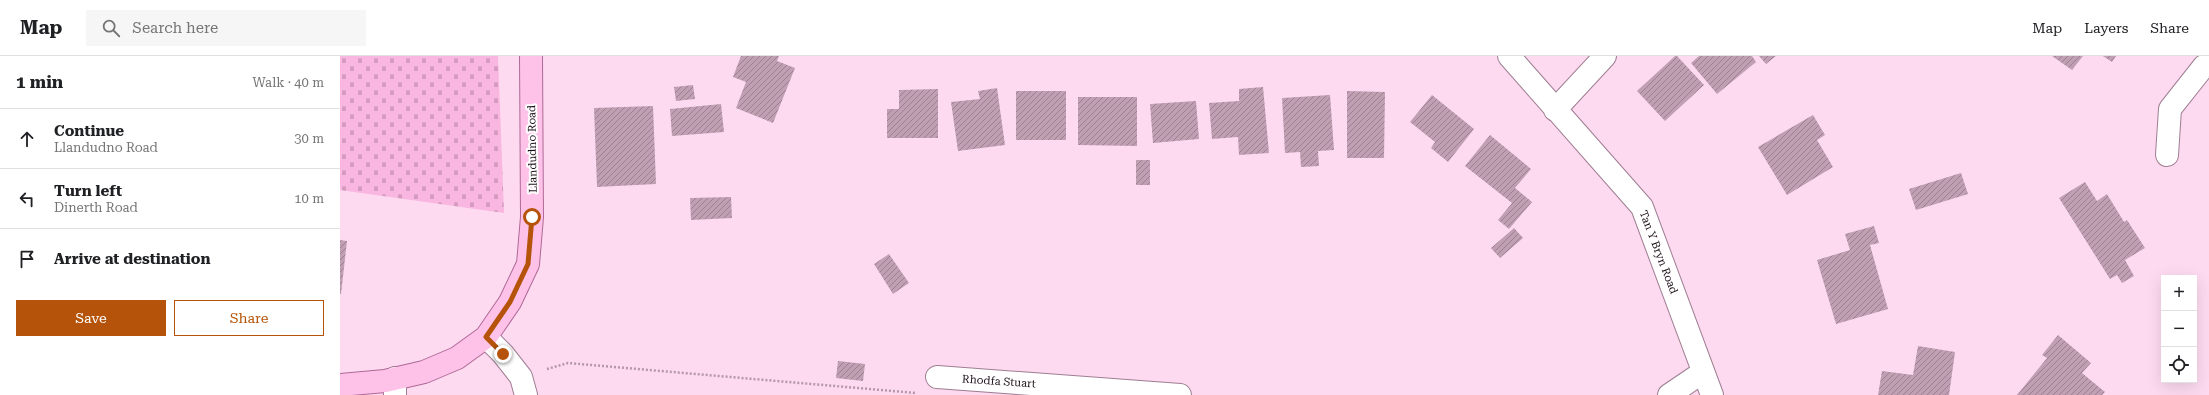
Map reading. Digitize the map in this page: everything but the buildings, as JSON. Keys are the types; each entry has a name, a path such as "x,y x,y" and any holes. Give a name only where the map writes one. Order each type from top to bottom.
{"main road":[{"name":"Llandudno Road","path":"340,385 395,387 424,372 457,358 486,337 510,302 528,264 532,217 531,56"}],"street":[{"name":"Tan Y Bryn Road","path":"1509,56 1642,207 1712,395"},
{"path":"1555,110 1606,56"},
{"path":"2167,155 2170,110 2204,66 2209,65"},
{"path":"486,337 503,354 523,386"},
{"path":"1669,395 1703,372"},
{"name":"Rhodfa Stuart","path":"937,377 1180,395"}],"path":[{"path":"523,386 568,363 917,393 937,377"}],"green space":[{"path":"340,56 498,56 504,213 340,190"}],"route":[{"path":"503,354 486,337 510,302 528,264 532,217"}]}
